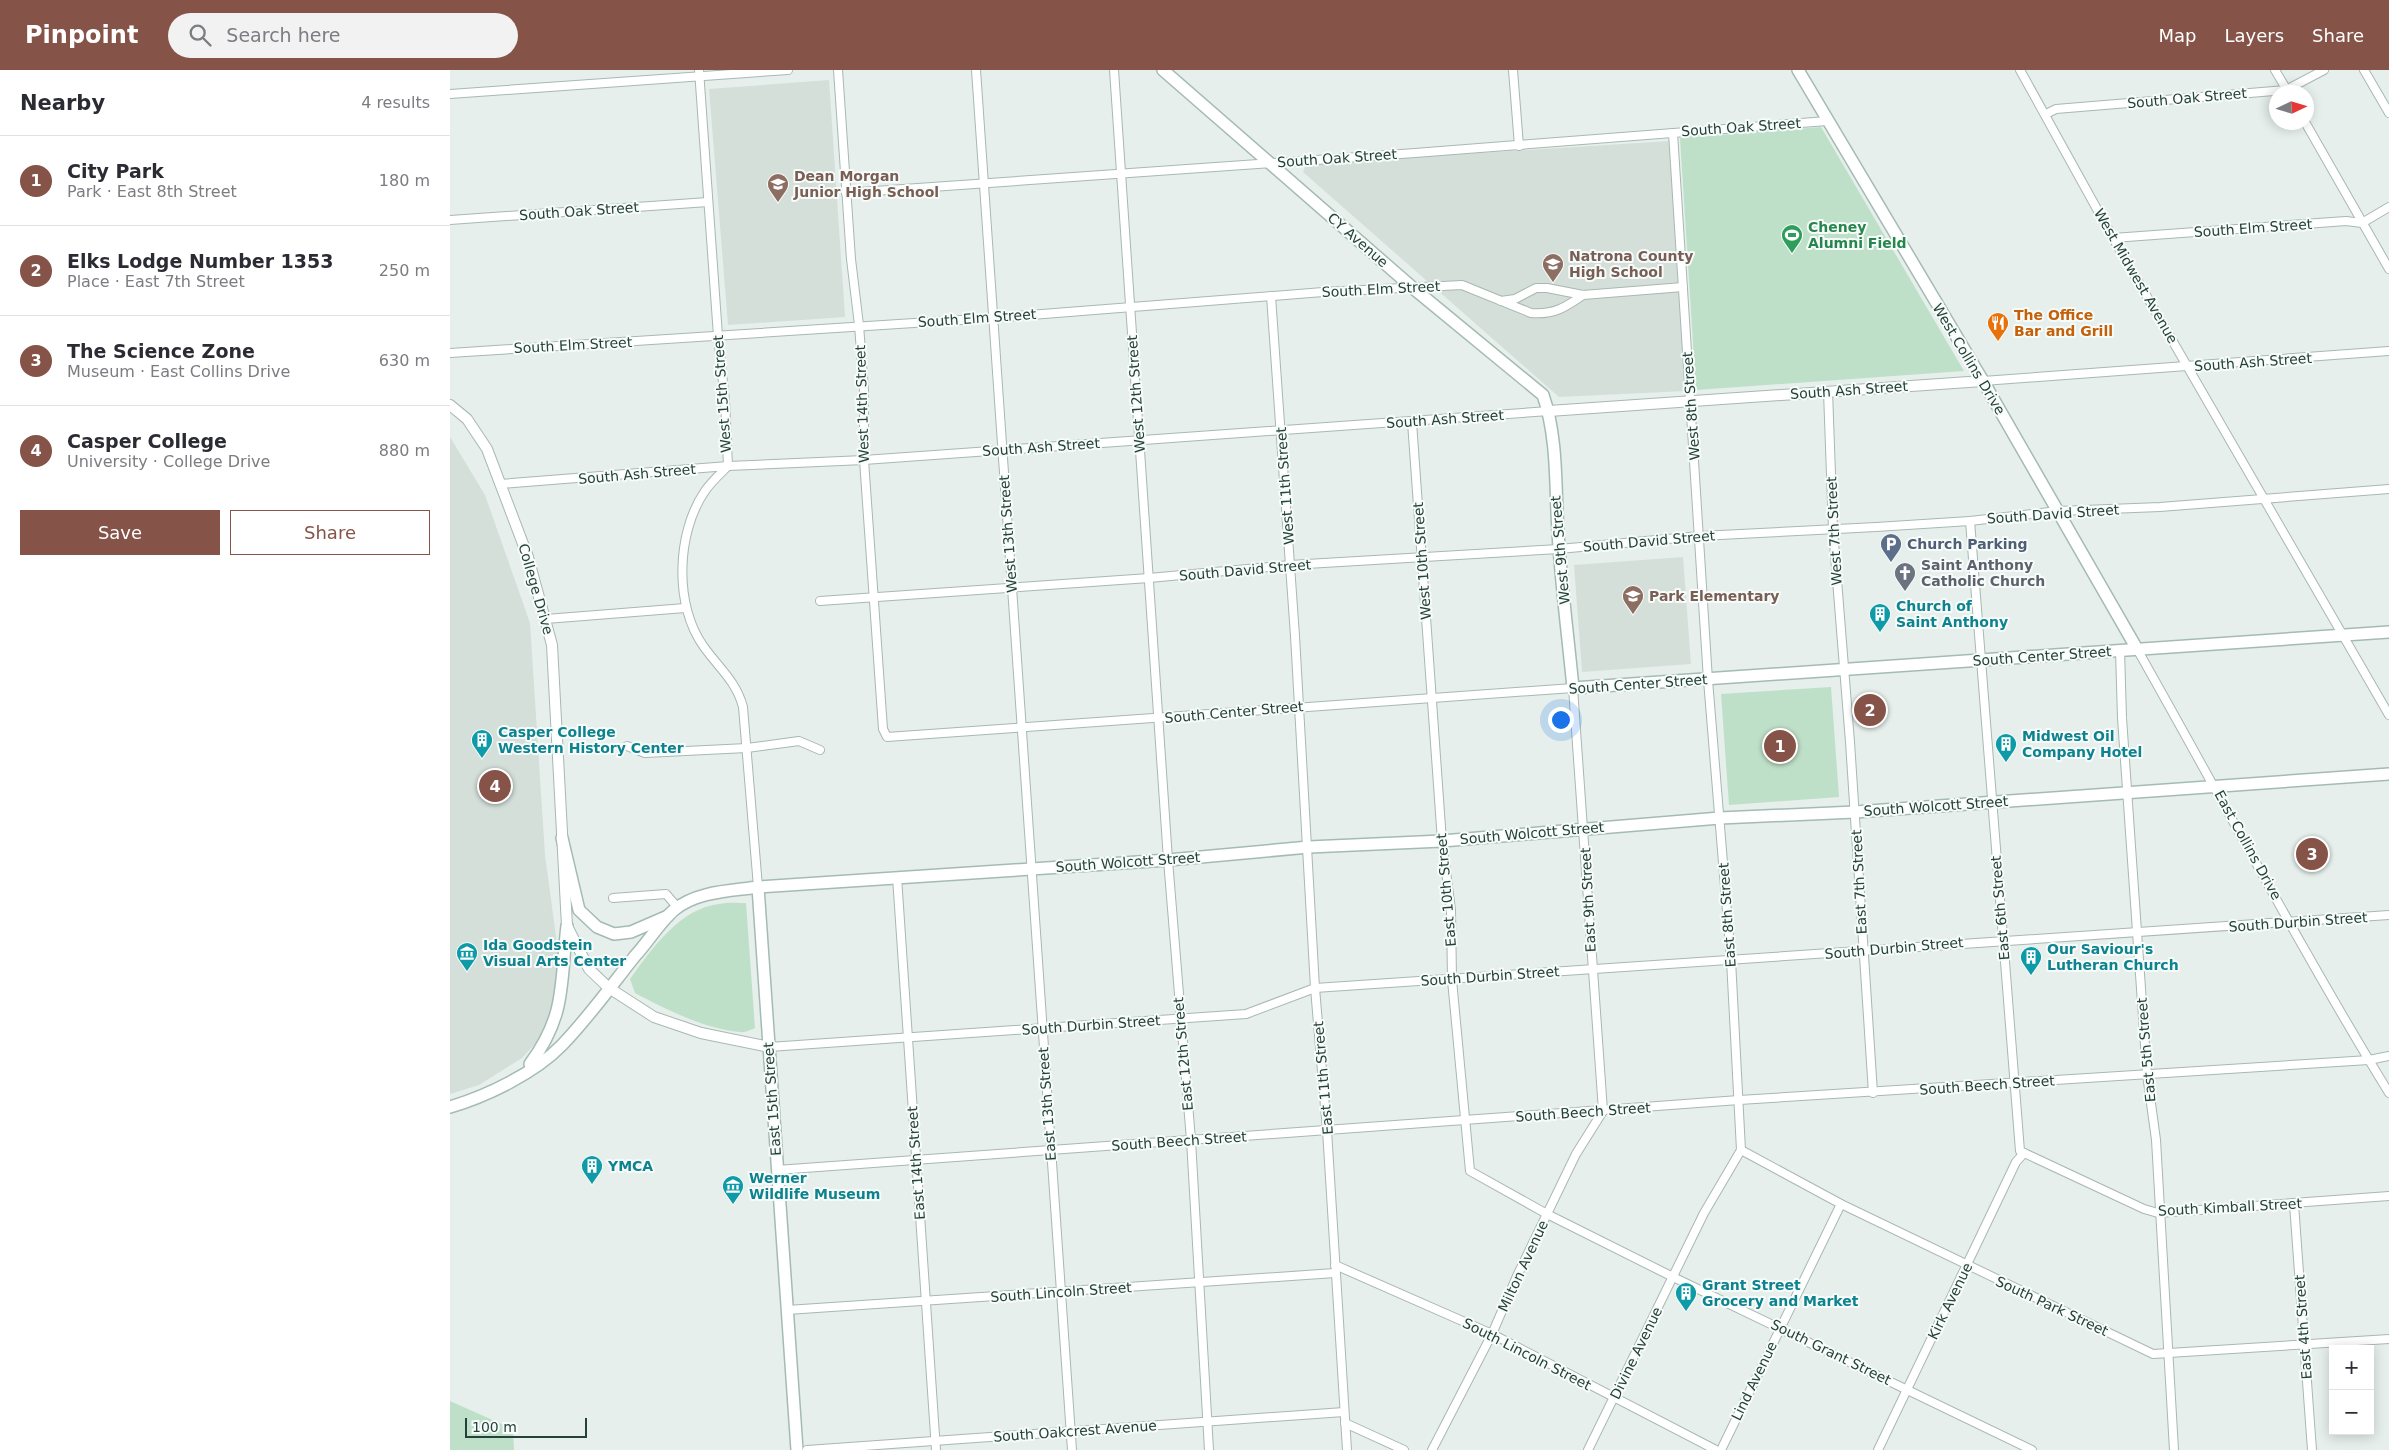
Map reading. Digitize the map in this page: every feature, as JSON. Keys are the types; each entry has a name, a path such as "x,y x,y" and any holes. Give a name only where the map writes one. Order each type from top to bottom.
{"main road":[{"name":"CY Avenue","path":"1163,70 1414,288 1543,395 1549,411"},
{"name":"West Collins Drive","path":"1798,70 1983,381 2137,649"},
{"name":"West 9th Street","path":"1549,411 1559,549 1573,688"},
{"name":"South Center Street","path":"1573,688 1844,671 2389,632"},
{"name":"South Wolcott Street","path":"450,1107 478,1099 523,1074 561,1046 587,1018 609,988 674,911 712,893 758,887 897,876 1168,860 1309,847 1442,841 1720,818 1855,812 2389,774"},
{"path":"562,838 579,910 597,927 614,934 631,932 674,911"},
{"name":"East 15th Street","path":"758,887 797,1450"},
{"path":"523,1074 542,1048 557,1016 563,991 563,960 567,926"}],"street":[{"path":"450,94 699,73 788,70"},
{"name":"West 14th Street","path":"838,70 846,194 864,391 864,460 883,729 886,737"},
{"name":"West 13th Street","path":"976,70 1021,728"},
{"name":"West 12th Street","path":"1114,70 1160,719"},
{"path":"1513,70 1519,146"},
{"name":"West Midwest Avenue","path":"2020,70 2113,238 2389,715"},
{"path":"2275,70 2284,85"},
{"name":"South Oak Street","path":"2298,85 2324,70"},
{"path":"2364,70 2389,113"},
{"name":"West 15th Street","path":"699,73 718,336 725,401 728,466 704,492 685,538 683,574 685,608 704,647 737,688 744,707 746,748"},
{"name":"South Oak Street","path":"2046,114 2056,109 2269,92"},
{"name":"South Oak Street","path":"846,194 1519,146 1827,121"},
{"path":"2310,130 2389,269"},
{"name":"West 8th Street","path":"1673,133 1708,680"},
{"name":"South Oak Street","path":"450,220 708,202"},
{"path":"2362,223 2389,208"},
{"name":"South Elm Street","path":"2113,238 2346,221 2362,223"},
{"name":"South Elm Street","path":"450,353 859,325 992,318 1271,296 1462,285 1531,313 1539,314 1562,310 1583,295"},
{"path":"1501,301 1515,298 1529,290 1547,288 1583,295 1683,287"},
{"name":"West 11th Street","path":"1271,296 1299,706"},
{"name":"South Ash Street","path":"500,484 728,466 864,460 1412,422 2389,351"},
{"name":"West 7th Street","path":"1828,391 1833,530 1844,671"},
{"name":"College Drive","path":"450,405 467,419 482,442 528,557 546,619 552,645 567,926 589,970 609,988"},
{"name":"West 10th Street","path":"1412,422 1432,699"},
{"name":"South David Street","path":"820,601 1149,578 1290,565 1559,549 1700,536 1970,521 2058,511 2264,500 2389,489"},
{"name":"East 6th Street","path":"1970,521 2014,1083 2020,1151 2024,1153"},
{"path":"546,619 685,608"},
{"name":"East Collins Drive","path":"2137,649 2215,787 2249,852 2389,1093"},
{"name":"East 5th Street","path":"2120,650 2127,792 2147,1074 2156,1140 2158,1213 2174,1450"},
{"name":"East 7th Street","path":"1844,671 1873,1093"},
{"name":"East 8th Street","path":"1708,680 1731,960 1740,1100 1741,1150"},
{"name":"South Center Street","path":"886,737 1160,719 1299,706 1432,699 1573,688"},
{"name":"East 9th Street","path":"1573,688 1584,829 1591,968 1603,1111"},
{"name":"East 10th Street","path":"1432,699 1442,841 1451,910 1452,980 1470,1171"},
{"name":"East 11th Street","path":"1299,706 1309,847 1315,988 1327,1130 1347,1450"},
{"name":"East 12th Street","path":"1160,719 1168,860 1190,1140 1210,1450"},
{"name":"East 13th Street","path":"1021,728 1072,1450"},
{"path":"627,746 644,753 746,748 799,741 820,750"},
{"name":"East 15th Street","path":"746,748 758,887"},
{"name":"East 14th Street","path":"897,876 936,1450"},
{"path":"613,898 666,894 674,911"},
{"name":"South Durbin Street","path":"609,988 654,1017 701,1033 769,1047 1246,1014 1315,988 2389,915"},
{"name":"South Beech Street","path":"778,1170 1740,1100 2369,1060 2389,1056"},
{"name":"Milton Avenue","path":"1432,1450 1492,1334 1516,1276 1576,1154 1603,1111"},
{"name":"South Park Street","path":"1741,1150 1841,1204 2147,1352 2167,1354 2389,1340"},
{"name":"Divine Avenue","path":"1588,1450 1704,1213 1741,1150"},
{"name":"South Kimball Street","path":"2024,1153 2144,1209 2158,1213 2389,1196"},
{"name":"Kirk Avenue","path":"1878,1450 2016,1162 2024,1153"},
{"name":"South Grant Street","path":"1470,1171 1547,1214 2032,1450"},
{"name":"Lind Avenue","path":"1721,1450 1841,1204"},
{"name":"East 4th Street","path":"2294,1204 2312,1450"},
{"name":"South Lincoln Street","path":"787,1310 1200,1282 1335,1269 1492,1334 1716,1450"},
{"name":"South Oakcrest Avenue","path":"806,1450 1344,1412"},
{"path":"1345,1423 1404,1450"}],"shaded area":[{"name":"Dean Morgan Junior High School","path":"829,80 845,317 728,325 709,89"},
{"name":"Natrona County High School","path":"1669,141 1686,391 1559,397 1303,172 1306,164"},
{"path":"450,437 485,495 530,623 545,855 560,966 556,1006 544,1034 522,1058 479,1085 450,1094"},
{"name":"Park Elementary","path":"1683,557 1691,664 1582,672 1574,565"}],"green space":[{"name":"Cheney Alumni Field","path":"1821,127 1964,371 1696,390 1680,138"},
{"path":"1831,687 1839,797 1729,805 1721,694"},
{"path":"726,903 746,903 755,1028 742,1032 699,1023 635,993 630,979 657,944 679,922 705,907"},
{"path":"450,1401 513,1429 514,1450 450,1450"}],"place":[{"name":"Dean Morgan Junior High School","path":"778,203"},
{"name":"Cheney Alumni Field","path":"1792,254"},
{"name":"Natrona County High School","path":"1553,283"},
{"name":"The Office Bar and Grill","path":"1998,342"},
{"name":"Church Parking","path":"1891,563"},
{"name":"Saint Anthony Catholic Church","path":"1905,592"},
{"name":"Park Elementary","path":"1633,615"},
{"name":"Church of Saint Anthony","path":"1880,633"},
{"name":"Elks Lodge Number 1353","path":"1870,710"},
{"name":"City Park","path":"1780,746"},
{"name":"Casper College Western History Center","path":"482,759"},
{"name":"Midwest Oil Company Hotel","path":"2006,763"},
{"name":"Casper College","path":"495,786"},
{"name":"The Science Zone","path":"2312,854"},
{"name":"Ida Goodstein Visual Arts Center","path":"467,972"},
{"name":"Our Saviour's Lutheran Church","path":"2031,976"},
{"name":"YMCA","path":"592,1185"},
{"name":"Werner Wildlife Museum","path":"733,1205"},
{"name":"Grant Street Grocery and Market","path":"1686,1312"}]}
